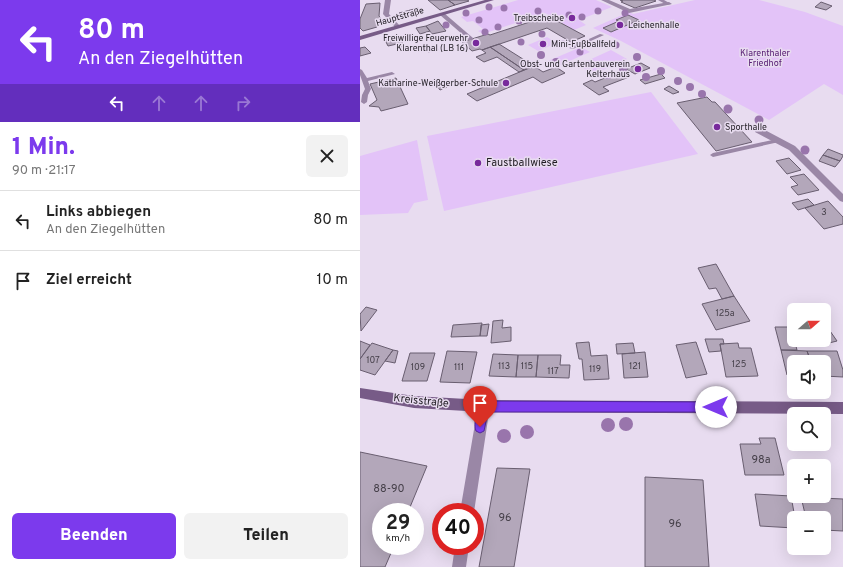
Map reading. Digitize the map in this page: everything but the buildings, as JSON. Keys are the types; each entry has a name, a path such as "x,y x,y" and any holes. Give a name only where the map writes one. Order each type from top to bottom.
{"street":[{"path":"388,0 386,14 398,27"},
{"name":"Hauptstraße","path":"360,38 491,0"},
{"path":"604,0 629,11 670,4"},
{"path":"758,130 792,148 843,199"},
{"name":"Kreisstraße","path":"360,393 414,402 484,406 843,408"},
{"path":"468,503 484,406"},
{"path":"459,567 461,555"}],"lane":[{"path":"660,0 670,4"},
{"path":"442,14 470,39"},
{"path":"571,48 602,35"},
{"path":"360,71 368,89 364,102"},
{"path":"365,80 392,74"},
{"path":"713,156 777,141"}],"green space":[{"path":"518,0 596,0 612,7 579,20 586,25 574,30 545,13 483,34 478,31 483,29 473,21 467,22 461,17"},
{"name":"Klarenthaler Friedhof","path":"695,0 759,0 805,12 843,26 843,95 824,84 769,120 621,41 593,28 629,12 633,14"},
{"name":"Mini-Fußballfeld","path":"547,37 557,43 538,51 528,45"},
{"path":"581,47 590,52 556,67 548,61"},
{"path":"611,50 627,59 594,74 578,65"},
{"path":"651,92 698,154 444,211 427,136"},
{"path":"417,140 428,200 414,203 408,213 360,215 360,156"}],"place":[{"name":"Treibscheibe","path":"572,18"},
{"name":"Leichenhalle","path":"620,25"},
{"name":"Freiwillige Feuerwehr Klarenthal (LB 16)","path":"476,43"},
{"name":"Mini-Fußballfeld","path":"543,44"},
{"name":"Obst- und Gartenbauverein Kelterhaus","path":"638,69"},
{"name":"Katharine-Weißgerber-Schule","path":"506,83"},
{"name":"Sporthalle","path":"717,127"},
{"name":"Faustballwiese","path":"478,163"}],"route":[{"path":"480,427 484,406 716,407"}]}
